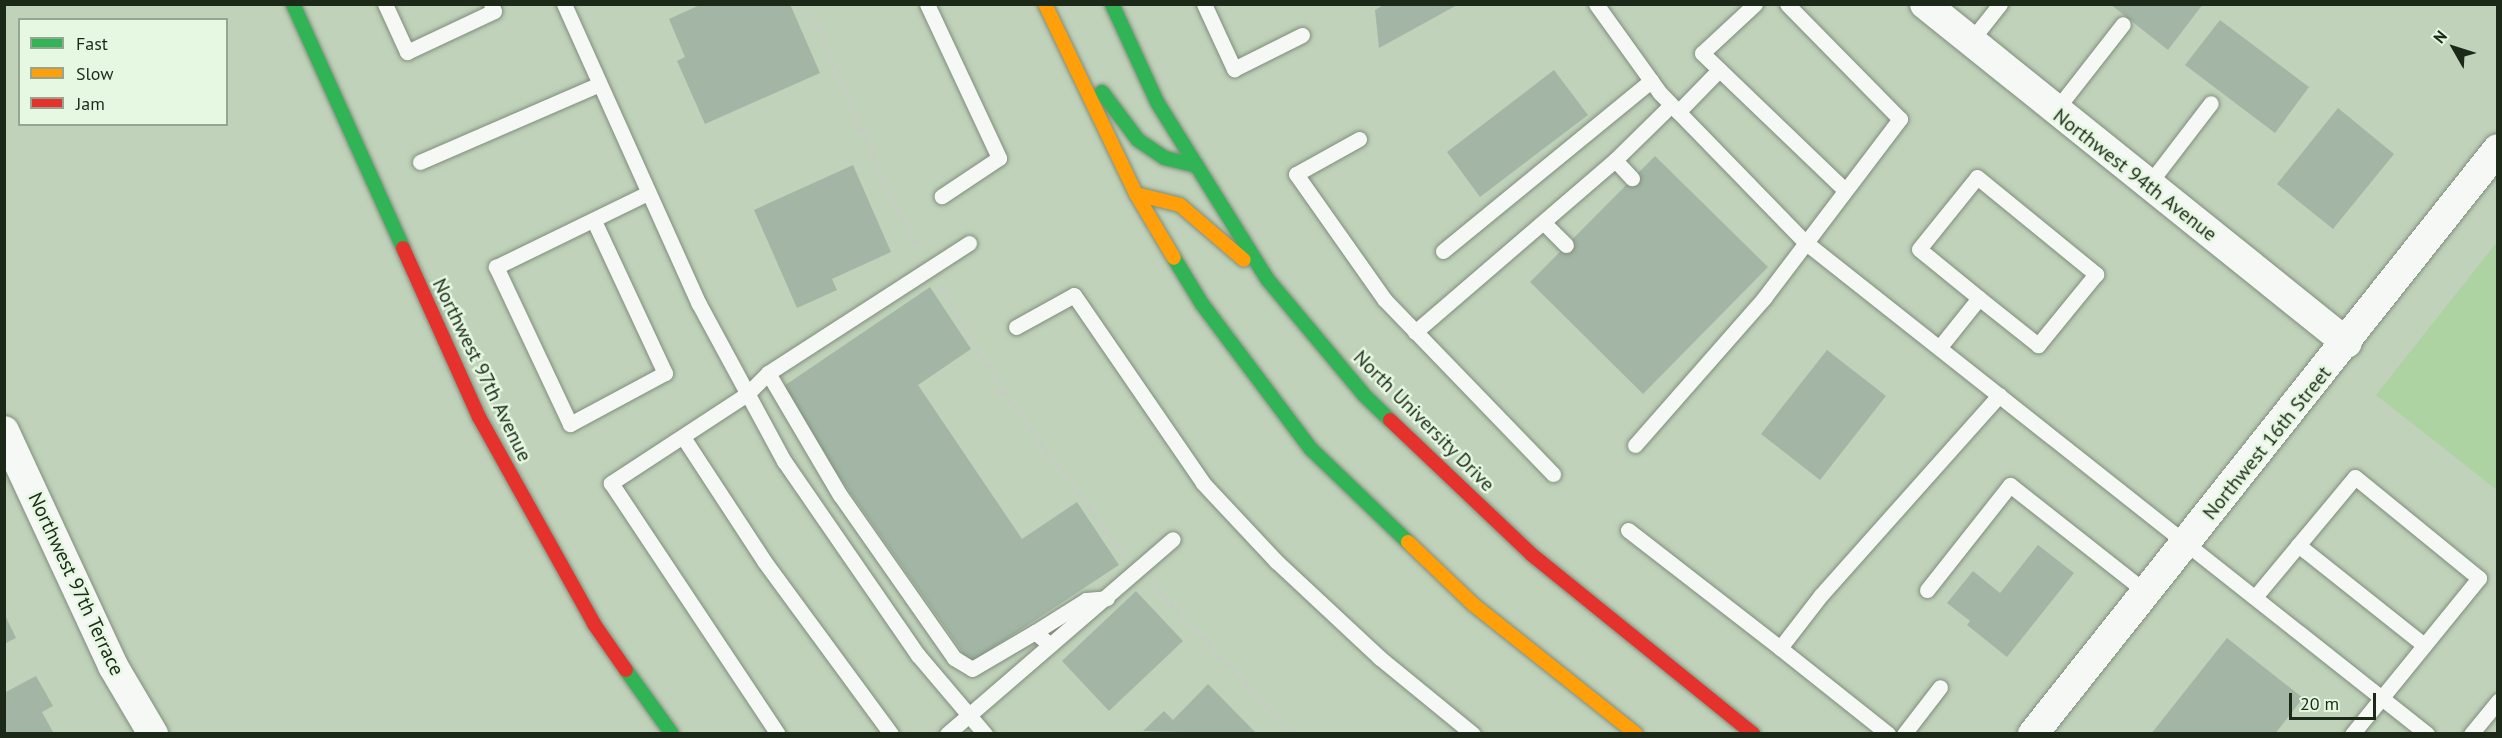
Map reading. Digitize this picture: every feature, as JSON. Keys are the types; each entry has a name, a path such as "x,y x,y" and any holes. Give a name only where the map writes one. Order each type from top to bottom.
{"main road":[{"name":"Northwest 97th Avenue","path":"293,4 479,417 594,624 672,734"},
{"path":"1045,4 1136,194 1202,304 1311,449 1474,605 1635,734"},
{"name":"North University Drive","path":"1112,4 1157,102 1268,280 1364,394 1531,554 1753,734"},
{"path":"1060,35 1138,140 1165,158 1197,166"},
{"path":"1136,194 1180,205 1268,280"}],"street":[{"name":"Northwest 94th Avenue","path":"1925,4 1969,43 2347,343"},
{"name":"Northwest 16th Street","path":"2033,734 2347,343 2498,149"},
{"name":"Northwest 97th Terrace","path":"4,431 113,666 153,734"}],"lane":[{"path":"385,4 407,52 494,11 491,4"},
{"path":"564,4 699,304 784,461 850,561 918,655 985,734"},
{"path":"927,4 999,158 942,196"},
{"path":"1204,4 1234,69 1302,35"},
{"path":"1755,4 1702,53 1844,189"},
{"path":"1635,445 1764,298 1844,189 1900,119 1787,4"},
{"path":"1969,43 2000,4"},
{"path":"1602,7 1651,81 1675,109 1805,242 2427,734"},
{"path":"2055,111 2122,24"},
{"path":"1415,332 1468,283 1544,223 1719,70"},
{"path":"1443,251 1651,81"},
{"path":"420,162 599,84"},
{"path":"2148,185 2211,104"},
{"path":"1359,139 1296,174 1385,300 1553,474"},
{"path":"1615,160 1632,178"},
{"path":"1977,177 2096,274 2038,345 1979,298 1919,249 1977,177"},
{"path":"594,221 665,373 570,424 496,267 648,193"},
{"path":"1544,223 1566,245"},
{"path":"778,734 611,483 747,394 768,373 969,243"},
{"path":"1016,327 1074,295 1203,483 1276,561 1380,658 1473,734"},
{"path":"1939,348 1979,298"},
{"path":"768,373 834,485 954,658 972,669 1086,600 1107,598"},
{"path":"1780,648 1821,595 1999,395"},
{"path":"683,437 764,561 891,734"},
{"path":"2255,597 2355,477 2479,578 2352,734"},
{"path":"1928,590 2010,485 2147,592"},
{"path":"1628,530 1888,734"},
{"path":"947,734 1173,539"},
{"path":"2298,545 2424,645"},
{"path":"1035,632 1050,645"},
{"path":"1904,734 1940,687"},
{"path":"2471,734 2498,701"}],"path":[{"path":"807,4 889,192 1002,392 1131,564"},
{"path":"1151,585 1294,734"}],"green space":[{"path":"2497,242 2497,490 2376,395"}],"building":[{"path":"702,4 790,4 820,73 705,124 677,61 685,57 669,19"},
{"path":"1385,4 1459,4 1379,48 1375,10"},
{"path":"2110,4 2203,4 2168,50"},
{"path":"2220,20 2309,87 2275,133 2185,65"},
{"path":"1554,70 1588,115 1480,197 1447,152"},
{"path":"2338,108 2394,154 2333,229 2277,184"},
{"path":"1655,156 1768,267 1643,394 1530,282"},
{"path":"853,165 891,252 832,279 837,290 797,308 754,210"},
{"path":"930,287 971,349 918,385 1022,539 1077,502 1119,565 970,663 778,390"},
{"path":"1827,350 1886,396 1820,480 1761,434"},
{"path":"2038,545 2074,573 2007,657 1967,625 1970,621 1947,603 1973,571 2000,593"},
{"path":"1136,591 1183,641 1109,711 1062,661"},
{"path":"4,613 16,638 4,644"},
{"path":"2227,638 2303,698 2275,734 2151,734"},
{"path":"36,676 53,706 42,712 54,734 4,734 4,693"},
{"path":"1208,684 1257,734 1143,731 1164,711 1173,720"}],"traffic: fast":[{"path":"293,4 403,248"},
{"path":"1112,4 1157,102 1268,280 1364,395 1390,420"},
{"path":"1102,92 1138,140 1165,158 1197,166"},
{"path":"1174,258 1202,304 1311,449 1408,542"},
{"path":"626,670 672,734"}],"traffic: slow":[{"path":"1045,4 1136,194 1174,258"},
{"path":"1136,194 1180,205 1244,260"},
{"path":"1408,542 1474,605 1636,734"}],"traffic: jam":[{"path":"403,248 479,417 594,624 626,670"},
{"path":"1390,420 1531,554 1753,734"}]}
